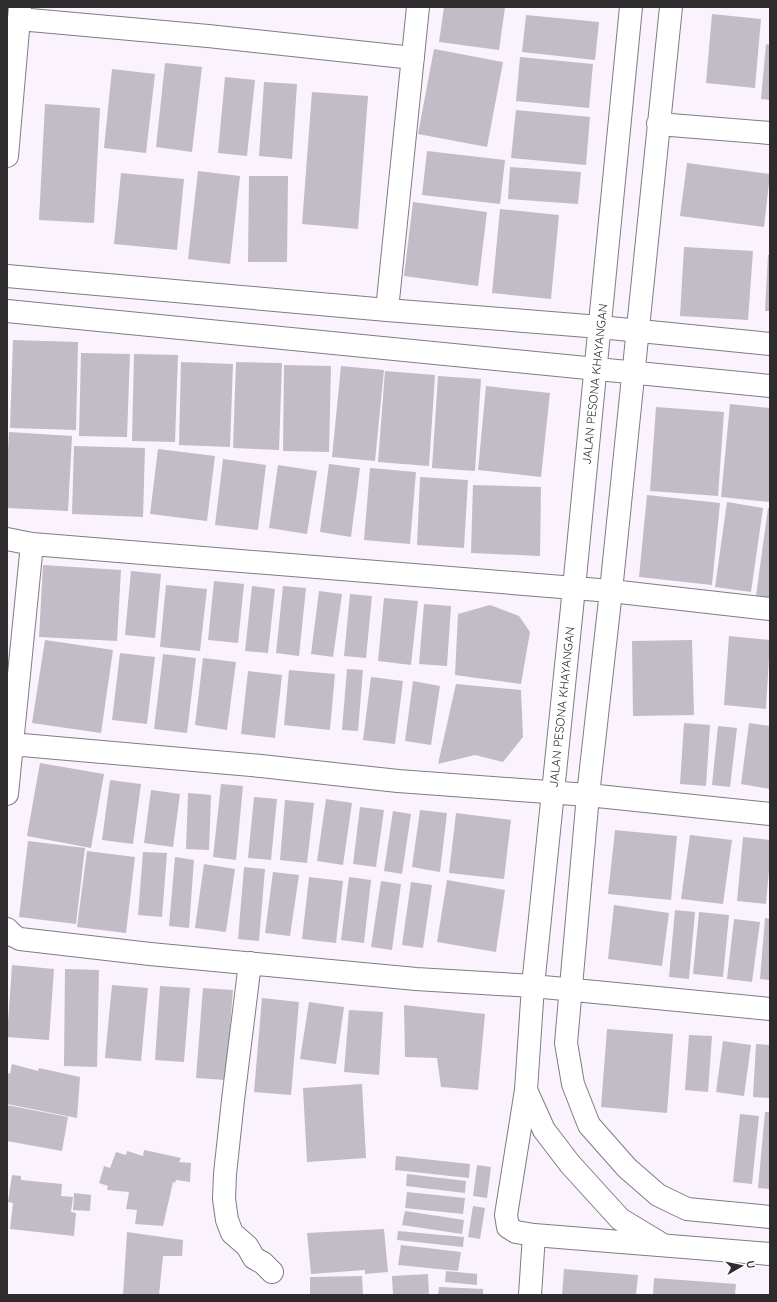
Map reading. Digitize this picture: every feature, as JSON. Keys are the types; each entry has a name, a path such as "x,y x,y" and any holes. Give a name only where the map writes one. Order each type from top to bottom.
{"street":[{"path":"387,310 418,7"},
{"name":"JALAN PESONA KHAYANGAN","path":"631,7 533,986 526,1090 544,1130 570,1164 620,1219 663,1245 770,1254"},
{"path":"671,7 611,591 588,795 566,1043 573,1084 589,1125 626,1168 658,1195 687,1210 770,1217"},
{"path":"7,156 19,13 208,36 413,58"},
{"path":"658,124 770,133"},
{"path":"7,276 387,310 600,327 770,344"},
{"path":"7,311 770,386"},
{"path":"7,539 32,544 611,591 770,609"},
{"path":"7,794 32,544"},
{"path":"11,744 262,766 398,781 588,795 770,814"},
{"path":"7,929 14,936 20,939 150,954 416,979 570,989 770,1009"},
{"path":"250,963 232,1108 224,1199 227,1220 232,1233 246,1246 254,1258 263,1263 272,1272"},
{"path":"526,1090 506,1215 508,1227 516,1232 534,1235 663,1245"},
{"path":"530,1295 534,1235"}],"building":[{"path":"444,7 505,7 499,50 439,42"},
{"path":"712,14 761,19 755,88 706,83"},
{"path":"526,15 599,22 595,60 522,52"},
{"path":"766,44 770,45 770,100 761,99"},
{"path":"434,49 503,62 487,147 418,134"},
{"path":"520,57 593,64 589,108 516,101"},
{"path":"165,63 202,67 192,152 156,147"},
{"path":"112,69 155,74 146,153 104,148"},
{"path":"225,77 255,80 247,156 218,153"},
{"path":"264,82 297,84 292,159 259,156"},
{"path":"312,92 368,96 358,229 302,224"},
{"path":"45,104 100,108 94,223 39,220"},
{"path":"516,110 590,117 586,165 511,158"},
{"path":"427,151 505,160 500,204 422,195"},
{"path":"687,163 770,174 764,227 680,216"},
{"path":"510,167 581,172 578,204 508,199"},
{"path":"198,171 240,176 230,264 188,259"},
{"path":"121,173 184,179 177,250 114,244"},
{"path":"249,176 288,176 287,262 248,262"},
{"path":"413,202 487,212 478,286 404,276"},
{"path":"500,209 559,215 551,299 492,293"},
{"path":"684,247 753,251 748,320 680,316"},
{"path":"768,255 770,255 770,311 765,311"},
{"path":"13,340 78,342 76,430 10,428"},
{"path":"81,353 130,354 127,437 79,436"},
{"path":"134,354 178,355 175,442 132,441"},
{"path":"181,362 233,364 230,447 179,445"},
{"path":"236,362 282,363 279,450 233,448"},
{"path":"284,365 331,366 329,452 283,451"},
{"path":"341,366 384,370 375,461 332,457"},
{"path":"385,371 435,375 429,466 378,462"},
{"path":"438,376 481,379 475,471 432,468"},
{"path":"486,386 550,393 541,477 478,470"},
{"path":"730,404 770,408 770,502 721,497"},
{"path":"656,407 724,412 718,496 650,491"},
{"path":"9,432 72,436 68,511 7,508"},
{"path":"74,446 145,448 143,517 72,514"},
{"path":"158,449 215,456 207,521 150,514"},
{"path":"223,459 266,465 258,530 215,525"},
{"path":"329,464 360,468 351,537 320,532"},
{"path":"278,465 317,471 307,534 269,528"},
{"path":"370,468 416,472 410,544 364,540"},
{"path":"420,477 468,480 464,548 417,545"},
{"path":"473,485 541,487 540,556 471,553"},
{"path":"647,495 720,503 712,585 639,577"},
{"path":"727,502 763,508 751,592 715,587"},
{"path":"768,508 770,509 770,598 756,596"},
{"path":"43,565 121,570 117,641 39,637"},
{"path":"131,571 161,574 155,638 125,635"},
{"path":"214,581 244,584 238,643 208,640"},
{"path":"166,585 207,589 200,651 160,647"},
{"path":"252,586 275,589 268,653 245,651"},
{"path":"283,586 306,588 299,656 276,653"},
{"path":"319,591 342,594 333,657 311,654"},
{"path":"350,594 372,596 366,658 344,656"},
{"path":"384,598 418,601 411,665 378,661"},
{"path":"424,604 451,606 447,666 419,664"},
{"path":"490,605 519,616 530,632 521,684 455,675 458,614"},
{"path":"729,636 770,640 766,709 724,705"},
{"path":"45,640 113,650 101,733 32,723"},
{"path":"692,640 694,715 633,716 632,641"},
{"path":"120,653 155,657 147,724 112,720"},
{"path":"163,654 196,658 187,733 154,729"},
{"path":"203,658 236,662 227,730 195,725"},
{"path":"347,669 363,670 358,731 342,730"},
{"path":"289,670 335,674 330,730 284,725"},
{"path":"248,671 282,675 275,738 241,734"},
{"path":"371,677 403,681 395,744 363,740"},
{"path":"413,681 440,686 431,745 405,741"},
{"path":"456,684 521,690 523,737 503,762 475,755 438,764"},
{"path":"684,723 710,725 706,786 680,784"},
{"path":"749,723 770,726 770,789 741,784"},
{"path":"718,726 737,728 730,787 712,785"},
{"path":"40,763 104,774 91,848 27,836"},
{"path":"110,780 141,784 133,844 102,840"},
{"path":"221,784 243,786 236,860 213,857"},
{"path":"151,790 180,794 173,847 144,843"},
{"path":"188,793 211,795 209,850 186,849"},
{"path":"254,797 277,799 271,860 248,858"},
{"path":"326,799 352,803 343,865 317,861"},
{"path":"285,800 314,803 307,863 280,860"},
{"path":"360,807 384,810 376,867 353,864"},
{"path":"420,810 447,813 440,872 412,867"},
{"path":"393,811 411,814 402,874 384,871"},
{"path":"456,813 511,820 504,879 449,873"},
{"path":"615,830 677,836 671,900 608,894"},
{"path":"690,835 732,840 723,904 681,899"},
{"path":"743,837 770,840 766,904 737,901"},
{"path":"28,841 85,848 76,924 19,917"},
{"path":"87,851 135,857 126,933 77,927"},
{"path":"143,852 167,853 162,917 138,915"},
{"path":"175,857 194,860 189,928 169,926"},
{"path":"204,864 235,869 226,932 195,928"},
{"path":"244,867 265,869 259,941 238,939"},
{"path":"273,872 299,875 290,936 265,933"},
{"path":"309,877 343,881 336,943 302,939"},
{"path":"349,877 371,880 364,943 341,940"},
{"path":"447,880 505,890 496,952 437,942"},
{"path":"381,881 401,884 392,950 371,947"},
{"path":"411,882 432,885 423,948 402,945"},
{"path":"614,905 669,913 662,966 608,959"},
{"path":"675,910 695,912 689,979 669,977"},
{"path":"699,912 729,915 723,977 693,974"},
{"path":"765,918 770,919 770,980 760,979"},
{"path":"734,919 760,922 752,982 727,979"},
{"path":"12,965 54,969 49,1040 7,1037"},
{"path":"65,969 99,970 97,1067 64,1066"},
{"path":"112,985 148,988 141,1061 105,1058"},
{"path":"160,986 190,988 184,1062 155,1060"},
{"path":"203,988 233,990 226,1080 196,1078"},
{"path":"262,998 299,1002 291,1095 254,1092"},
{"path":"309,1002 344,1007 336,1064 300,1059"},
{"path":"404,1005 485,1014 478,1090 441,1087 437,1058 405,1057"},
{"path":"349,1010 383,1012 379,1075 344,1072"},
{"path":"607,1029 673,1034 667,1113 601,1107"},
{"path":"689,1035 712,1036 708,1092 685,1090"},
{"path":"723,1041 751,1045 744,1096 716,1092"},
{"path":"756,1044 770,1045 770,1098 753,1097"},
{"path":"12,1064 38,1071 39,1068 80,1077 77,1118 7,1104 7,1080"},
{"path":"362,1084 366,1158 307,1162 303,1088"},
{"path":"7,1105 68,1117 62,1151 7,1141"},
{"path":"765,1112 770,1112 770,1189 758,1188"},
{"path":"740,1114 759,1116 752,1184 733,1182"},
{"path":"144,1150 181,1158 179,1162 191,1163 190,1182 176,1180 175,1183 173,1182 163,1226 135,1224 137,1210 126,1209 129,1192 107,1190 108,1186 99,1183 104,1166 110,1168 116,1152 126,1155 127,1151 143,1156"},
{"path":"396,1156 470,1164 469,1178 395,1170"},
{"path":"477,1165 491,1167 487,1198 473,1196"},
{"path":"407,1174 466,1181 465,1193 406,1186"},
{"path":"12,1175 21,1176 21,1180 62,1184 61,1196 73,1197 71,1212 76,1213 74,1236 10,1229 13,1203 8,1202"},
{"path":"407,1192 465,1198 463,1214 405,1208"},
{"path":"74,1193 91,1195 90,1211 73,1210"},
{"path":"473,1206 485,1208 480,1239 468,1237"},
{"path":"405,1211 464,1220 462,1234 402,1225"},
{"path":"384,1229 388,1272 365,1274 365,1270 311,1274 307,1233"},
{"path":"398,1231 464,1237 463,1247 397,1240"},
{"path":"127,1232 183,1240 182,1256 163,1256 159,1295 123,1295"},
{"path":"401,1245 461,1252 458,1271 398,1265"},
{"path":"564,1269 638,1275 636,1295 562,1295"},
{"path":"446,1271 477,1274 477,1285 445,1282"},
{"path":"428,1274 429,1295 393,1295 392,1276"},
{"path":"362,1276 363,1295 310,1295 310,1277"},
{"path":"654,1278 736,1284 735,1295 653,1295"},
{"path":"439,1287 483,1289 483,1295 438,1295"}]}
